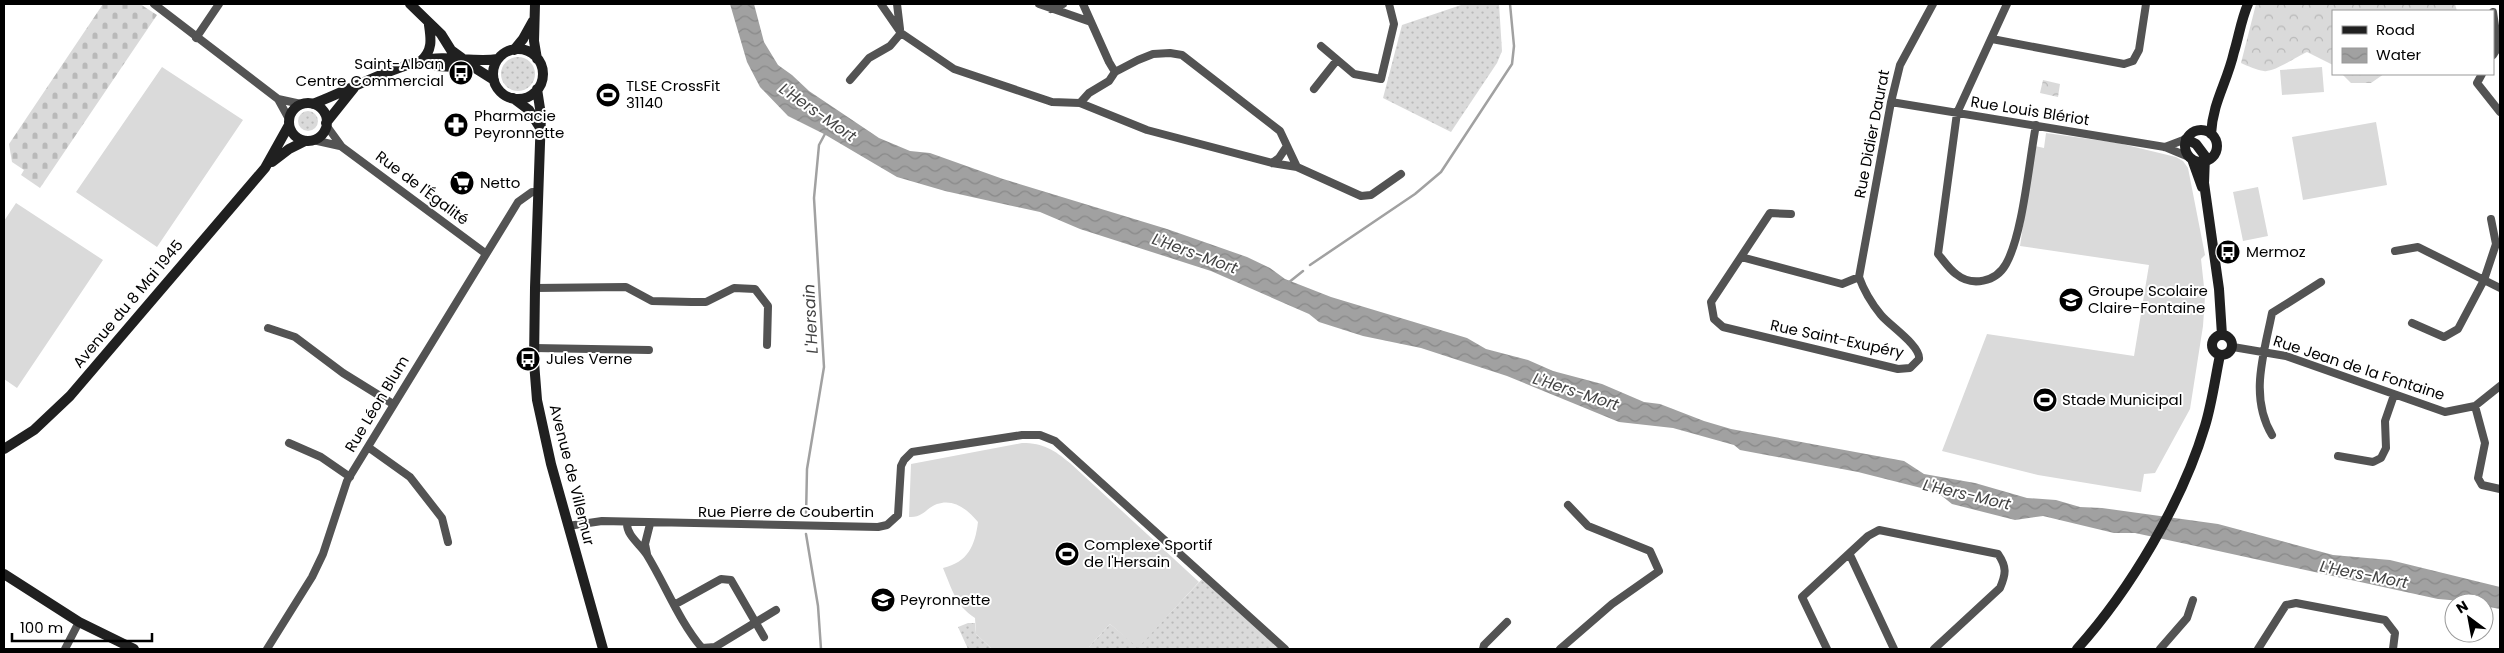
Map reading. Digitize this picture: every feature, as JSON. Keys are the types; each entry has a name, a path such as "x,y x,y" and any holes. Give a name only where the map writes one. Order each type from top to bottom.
{"main road":[{"path":"410,4 440,34 450,50 463,58"},
{"path":"512,98 530,96 537,90 542,77 537,59 534,20 535,4"},
{"path":"2205,194 2191,158 2185,149 2186,140 2197,131 2212,112 2232,61 2241,19 2248,4"},
{"path":"354,88 326,124 322,134 309,140 294,136 289,122 293,110 301,104 313,104 354,88 388,71 421,61 463,58 486,61 498,60 514,50 534,20"},
{"path":"421,61 427,56 432,44 429,24"},
{"path":"514,50 526,51 537,59"},
{"path":"498,60 493,73 500,92 529,110 538,126"},
{"path":"411,65 474,68 494,80"},
{"name":"Avenue de Villemur","path":"537,90 540,115 538,126 534,348 537,394 542,426 603,649"},
{"path":"313,104 324,113 326,124"},
{"path":"2211,134 2212,112"},
{"name":"Avenue du 8 Mai 1945","path":"265,168 289,122"},
{"path":"2197,131 2206,131 2211,134 2217,148 2213,156 2205,162"},
{"name":"Avenue du 8 Mai 1945","path":"4,449 34,430 70,396 265,168 289,149 309,140"},
{"path":"2186,140 2203,151 2205,194 2219,289 2222,335"},
{"path":"2191,158 2205,162"},
{"path":"2222,335 2231,340 2233,347 2229,353 2220,355 2214,352 2212,345 2216,337 2222,335"},
{"path":"2077,649 2117,601 2177,494 2204,426 2220,355"},
{"path":"4,574 79,622 134,649"}],"street":[{"path":"154,4 278,99 301,104"},
{"path":"196,38 220,4"},
{"path":"881,4 901,33 954,69 1052,102 1065,104 1080,103 1147,130 1272,163 1297,167 1361,196 1371,195 1401,174"},
{"path":"850,80 869,58 890,46 901,33 897,4"},
{"path":"1038,4 1091,22"},
{"path":"1051,9 1063,4"},
{"path":"1083,4 1115,72"},
{"path":"1321,46 1354,74 1381,79 1393,34 1394,24 1389,4"},
{"name":"Rue Didier Daurat","path":"1859,277 1891,102 1900,65 1933,4"},
{"path":"2007,4 1957,113 1938,254 1957,275 1976,282 1988,281 1996,276 2007,263 2016,234 2036,125"},
{"path":"1992,40 2124,64 2133,61 2139,50 2146,4"},
{"path":"2494,18 2499,45"},
{"path":"1080,103 1089,93 1108,80 1115,72 1153,54 1170,52 1182,56 1280,131 1297,167"},
{"path":"1314,89 1337,60"},
{"path":"2481,75 2477,83 2500,112"},
{"path":"278,99 289,122"},
{"name":"Rue Louis Blériot","path":"1891,102 2166,147 2191,158"},
{"name":"Rue de l'Égalité","path":"326,124 342,147 485,253"},
{"name":"Rue de l'Égalité","path":"309,140 342,147"},
{"name":"Rue Louis Blériot","path":"2166,147 2186,140"},
{"path":"1272,163 1279,158 1287,146"},
{"name":"Rue Léon Blum","path":"267,649 312,577 323,554 350,477 368,446 518,202 532,192 537,192"},
{"name":"Rue Saint-Exupéry","path":"1791,214 1770,213 1712,302 1714,319 1723,327 1898,370 1910,368 1919,358 1916,348 1881,316 1864,290 1859,277"},
{"path":"2412,323 2444,337 2458,328 2484,280 2496,244 2491,219"},
{"path":"2395,251 2418,247 2500,288"},
{"path":"1741,257 1842,284 1859,277"},
{"path":"2272,434 2262,419 2258,389 2272,313 2320,282"},
{"path":"535,288 626,287 652,301 692,302 706,302 734,288 755,289 768,306 767,345"},
{"path":"268,328 295,337 343,373 393,404"},
{"name":"Rue Jean de la Fontaine","path":"2233,347 2286,356 2445,412 2475,406 2500,386"},
{"path":"534,348 649,350"},
{"path":"2338,456 2373,462 2381,458 2386,448 2387,415 2394,395"},
{"path":"2475,406 2485,443 2478,478 2482,485 2500,489"},
{"name":"Rue Pierre de Coubertin","path":"568,526 602,521 628,524 878,527 892,521 899,511 901,466 912,452 1022,435 1048,437 1055,441 1285,649"},
{"path":"289,443 321,457 350,477"},
{"path":"368,446 410,477 442,518 448,542"},
{"path":"1560,649 1612,604 1659,571 1650,551 1588,526 1568,505"},
{"path":"628,524 631,536 647,556 674,605 702,648 715,647 776,610"},
{"path":"647,556 645,544 650,524"},
{"path":"1827,649 1802,597 1850,555 1868,536 1879,530 1998,554 2005,564 2006,575 2000,588 1934,649"},
{"path":"1850,555 1894,649"},
{"path":"674,605 721,579 731,580 764,637"},
{"path":"2160,649 2169,642 2187,618 2193,600"},
{"path":"2258,649 2286,605 2296,603 2385,620 2395,632 2393,649"},
{"path":"65,649 79,622"},
{"path":"1483,649 1484,645 1507,622"},
{"path":"2169,642 2174,649"}],"green space":[{"path":"103,4 140,4 157,15 40,188 21,175 24,170 12,162 9,144"},
{"path":"1464,4 1499,4 1502,51 1497,63 1451,132 1383,98 1402,25"},
{"path":"2256,4 2455,4 2457,10 2332,10 2332,64 2307,52 2268,71 2255,69 2241,63"},
{"path":"518,57 525,58 530,62 534,67 534,81 530,86 525,90 518,91 511,90 506,86 502,81 501,74 502,67 506,62 511,58"},
{"path":"162,67 243,120 157,247 76,192"},
{"path":"2322,67 2324,92 2282,95 2280,70"},
{"path":"2343,75 2383,75 2371,83 2351,83"},
{"path":"2043,80 2060,84 2058,97 2040,93"},
{"path":"308,111 315,114 318,121 315,128 308,131 301,128 298,121 301,114"},
{"path":"2376,122 2387,185 2303,200 2292,137"},
{"path":"2046,133 2118,143 2176,157 2183,161 2188,168 2205,255 2201,259 2205,296 2203,326 2190,409 2155,473 2144,474 2141,492 2038,475 1942,451 1987,334 2134,356 2149,265 2020,246 2035,146 2044,148"},
{"path":"2258,187 2268,236 2243,241 2233,192"},
{"path":"16,203 103,260 17,388 4,379 4,221"},
{"name":"Complexe Sportif de l'Hersain","path":"1022,443 1043,446 1064,458 1199,582 1138,648 1110,624 1087,649 992,649 976,634 975,618 958,602 943,568 959,562 969,552 975,538 978,522 965,509 949,503 937,504 918,516 909,517 911,464"},
{"path":"1205,576 1285,649 1087,649 1110,624 1138,647"},
{"path":"968,623 975,623 976,634 992,649 968,649 958,627"}],"water":[{"name":"L'Hers-Mort","path":"730,4 754,4 764,42 778,65 809,91 879,138 910,151 930,153 1003,179 1167,229 1247,257 1270,268 1285,279 1331,297 1467,338 1486,349 1528,360 1553,371 1602,384 1644,402 1660,404 1731,429 1904,461 1924,474 1975,483 2027,498 2056,500 2080,507 2102,508 2218,524 2333,555 2390,560 2500,587 2500,609 2494,608 2494,593 2444,593 2444,600 2438,599 2135,533 2114,533 2043,516 2015,520 1952,504 1937,492 1858,472 1740,450 1734,445 1673,428 1619,422 1507,376 1421,348 1363,336 1319,322 1309,314 1211,271 1080,229 1040,212 945,191 897,177 824,134 788,116 760,87 747,62"}],"waterway":[{"path":"1310,265 1415,194 1441,172 1512,64 1514,46 1510,4"},
{"name":"L'Hersain","path":"806,517 807,469 824,367 814,198 819,145 826,132"},
{"path":"1288,283 1303,271"},
{"name":"L'Hersain","path":"806,534 818,606 821,649"}],"place":[{"name":"Saint-Alban Centre Commercial","path":"461,73"},
{"name":"TLSE CrossFit 31140","path":"608,95"},
{"name":"Pharmacie Peyronnette","path":"456,125"},
{"name":"Netto","path":"462,183"},
{"name":"Mermoz","path":"2228,252"},
{"name":"Groupe Scolaire Claire-Fontaine","path":"2071,300"},
{"name":"Jules Verne","path":"528,359"},
{"name":"Stade Municipal","path":"2045,400"},
{"name":"Complexe Sportif de l'Hersain","path":"1067,554"},
{"name":"Peyronnette","path":"883,600"}]}
